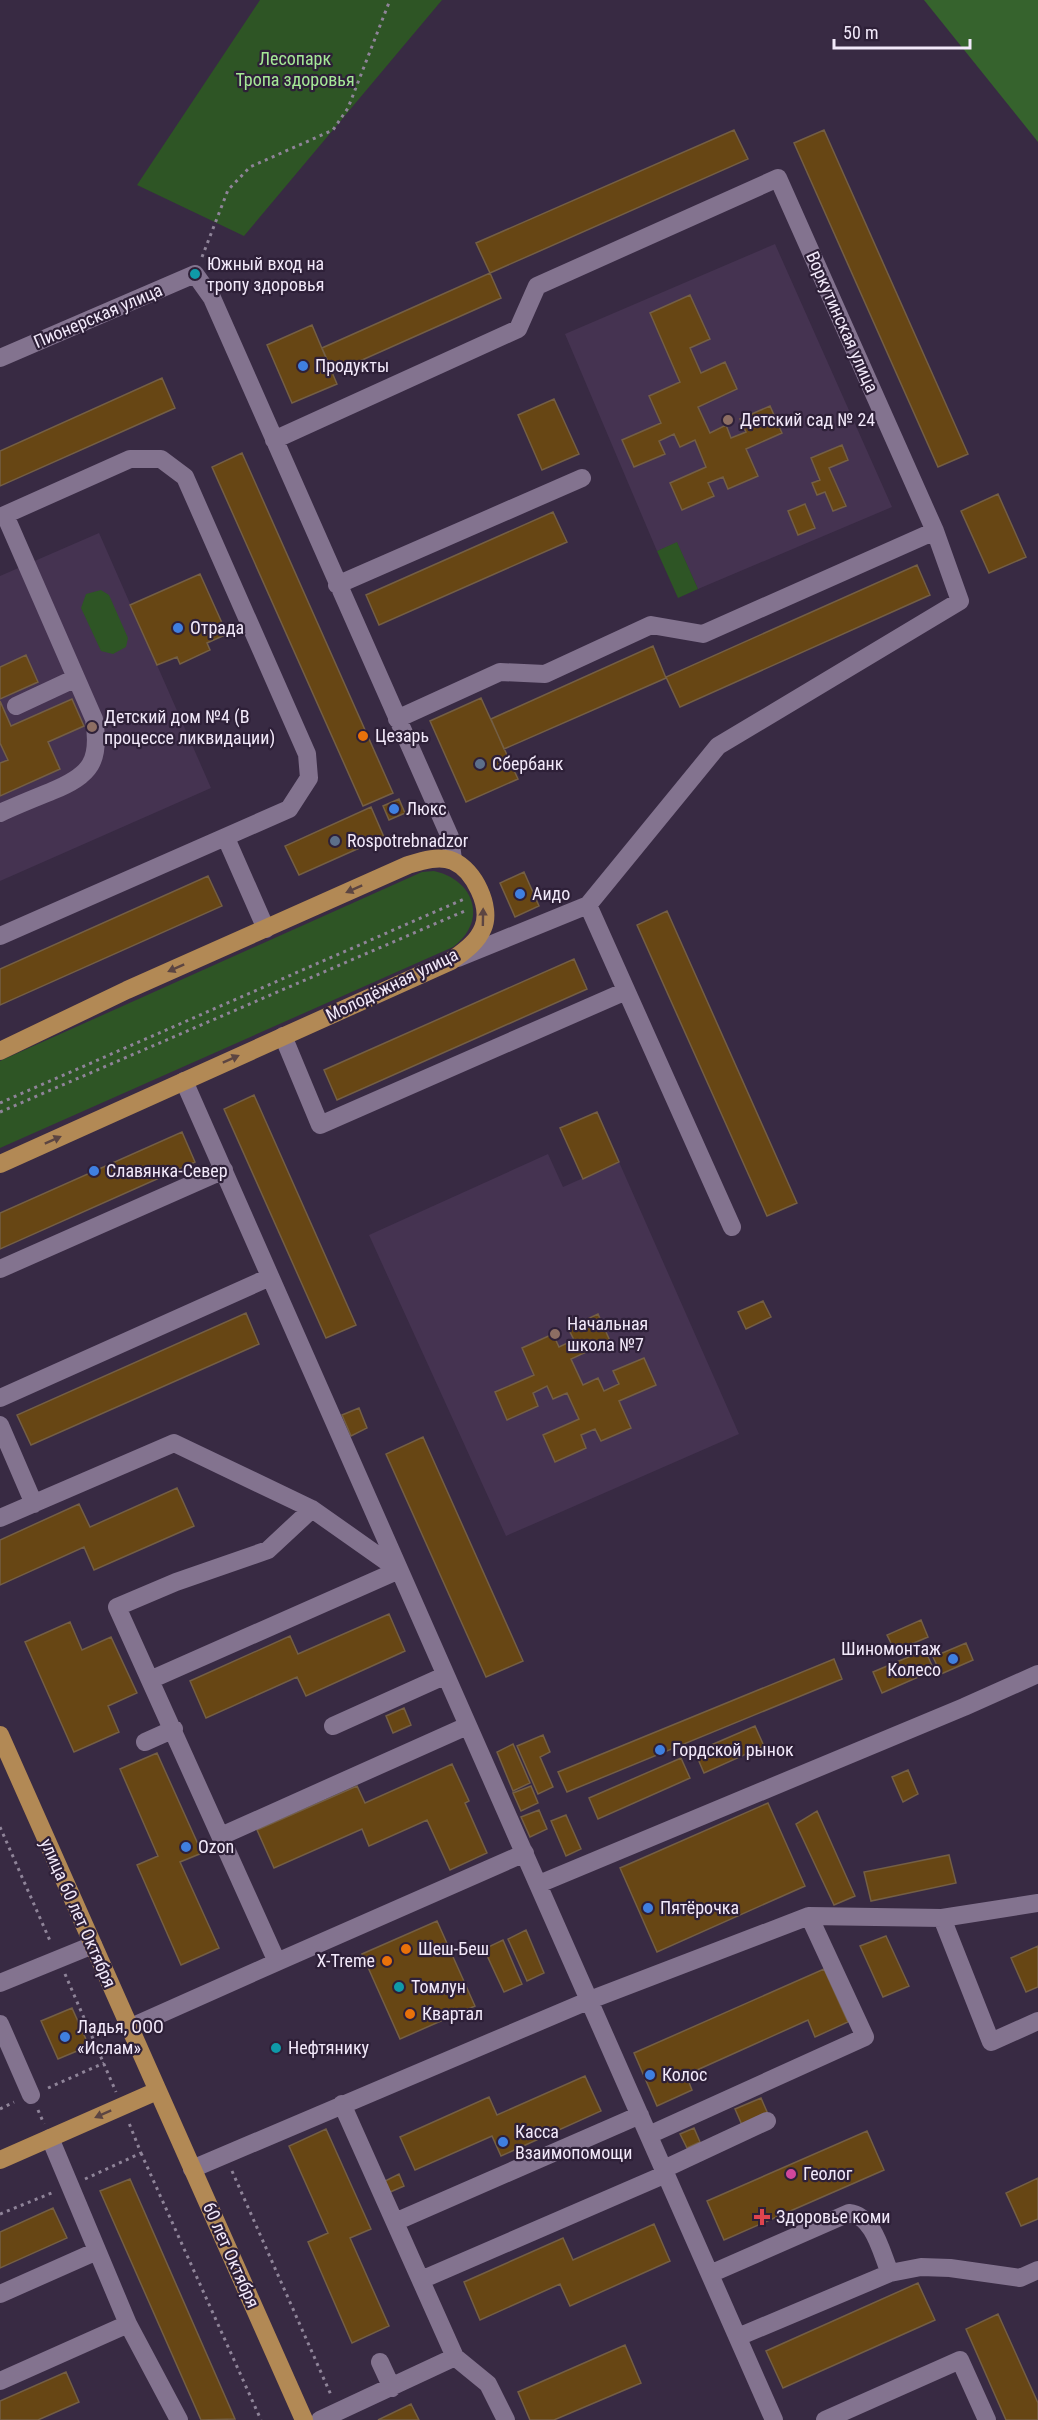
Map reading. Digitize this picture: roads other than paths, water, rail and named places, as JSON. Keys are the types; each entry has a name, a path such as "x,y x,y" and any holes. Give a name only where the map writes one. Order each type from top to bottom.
{"main road":[{"path":"0,1051 127,990 408,865 434,858 453,860"},
{"name":"Молодёжная улица","path":"0,1164 451,961 472,945 483,928 486,913 476,900 469,873 453,860"},
{"name":"улица 60 лет Октября","path":"0,1735 157,2091"},
{"path":"0,2160 157,2091"},
{"name":"60 лет Октября","path":"157,2091 304,2420"}],"street":[{"name":"Воркутинская улица","path":"274,440 518,328 537,286 778,178 935,531 960,601 718,746 588,905"},
{"name":"Пионерская улица","path":"0,358 195,274 212,298 274,440"},
{"path":"274,440 450,837 453,860"},
{"path":"0,813 75,781 86,772 95,752 96,733 94,719 2,516 130,459 161,459 185,477 307,753 309,778 289,809 0,936"},
{"path":"337,585 582,478"},
{"path":"397,719 500,672 544,674 651,626 703,634 935,531"},
{"path":"16,706 76,678"},
{"path":"226,838 266,929"},
{"path":"451,961 588,905 732,1227"},
{"path":"283,1036 320,1125 626,991"},
{"path":"184,1081 444,1676 539,1884 774,2420"},
{"path":"0,1269 224,1170"},
{"path":"0,1398 270,1276"},
{"path":"0,1425 34,1504"},
{"path":"0,1518 174,1443 312,1509 399,1570"},
{"path":"277,1962 174,1729 117,1607 176,1582 268,1550 312,1509"},
{"path":"150,1680 399,1570"},
{"path":"539,1884 1038,1674"},
{"path":"333,1726 444,1676"},
{"path":"220,1836 467,1726"},
{"path":"145,1742 174,1729"},
{"path":"129,2028 525,1853"},
{"path":"192,2169 590,2000 810,1916 942,1918 1038,1903"},
{"path":"649,2135 865,2037 810,1916"},
{"path":"942,1918 991,2042 1038,2021"},
{"path":"0,1983 93,1945"},
{"path":"0,2024 31,2095"},
{"path":"342,2104 455,2357 488,2384 506,2420"},
{"path":"395,2222 640,2115"},
{"path":"421,2280 665,2172 767,2121"},
{"path":"50,2138 128,2324 179,2420"},
{"path":"710,2274 849,2213 858,2214 869,2223 890,2273"},
{"path":"0,2294 97,2251"},
{"path":"738,2337 890,2273 921,2267 950,2268 1020,2278 1038,2270"},
{"path":"0,2381 128,2324"},
{"path":"320,2420 455,2357"},
{"path":"825,2420 960,2360 987,2420"},
{"path":"380,2362 392,2388"}],"place":[{"name":"Южный вход на тропу здоровья","path":"195,274"},
{"name":"Продукты","path":"303,366"},
{"name":"Детский сад № 24","path":"728,420"},
{"name":"Отрада","path":"178,628"},
{"name":"Детский дом №4 (В процессе ликвидации)","path":"92,727"},
{"name":"Цезарь","path":"363,736"},
{"name":"Сбербанк","path":"480,764"},
{"name":"Люкс","path":"394,809"},
{"name":"Rospotrebnadzor","path":"335,841"},
{"name":"Аидо","path":"520,894"},
{"name":"Славянка-Север","path":"94,1171"},
{"name":"Начальная школа №7","path":"555,1334"},
{"name":"Шиномонтаж Колесо","path":"953,1659"},
{"name":"Гордской рынок","path":"660,1750"},
{"name":"Ozon","path":"186,1847"},
{"name":"Пятёрочка","path":"648,1908"},
{"name":"Шеш-Беш","path":"406,1949"},
{"name":"X-Treme","path":"387,1961"},
{"name":"Томлун","path":"399,1987"},
{"name":"Квартал","path":"410,2014"},
{"name":"Ладья, ООО «Ислам»","path":"65,2037"},
{"name":"Нефтянику","path":"276,2048"},
{"name":"Колос","path":"650,2075"},
{"name":"Касса Взаимопомощи","path":"503,2142"},
{"name":"Геолог","path":"791,2174"},
{"name":"Здоровье коми","path":"762,2217"}],"park label":[{"name":"Лесопарк Тропа здоровья","path":"295,69"}]}
